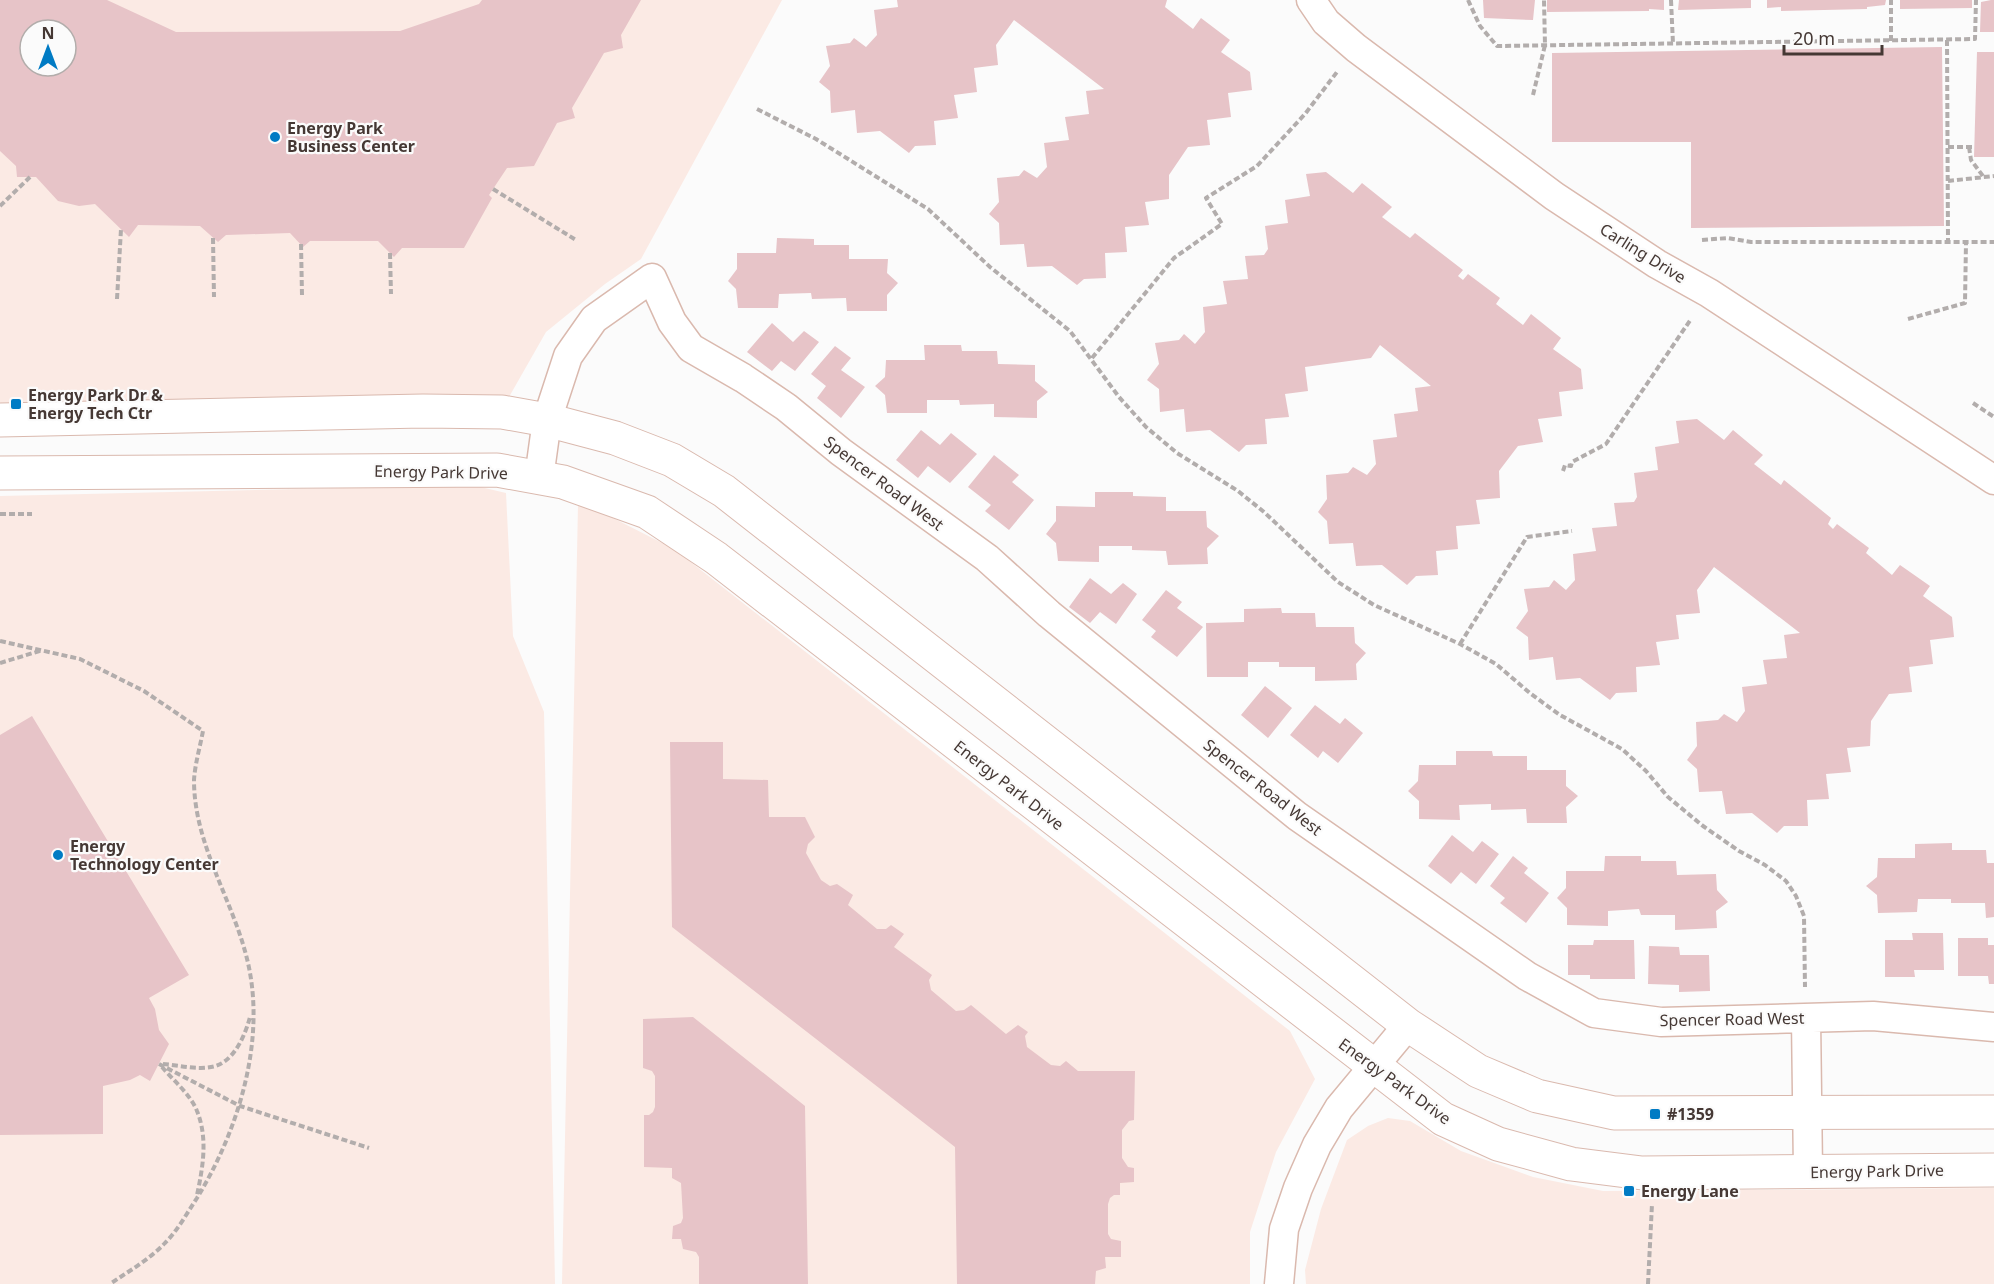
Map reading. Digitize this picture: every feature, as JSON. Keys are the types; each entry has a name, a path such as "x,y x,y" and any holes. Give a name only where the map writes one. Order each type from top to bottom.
{"street":[{"name":"Carling Drive","path":"1311,0 1326,22 1356,48 1554,196 1657,264 1708,293 1994,480"},
{"name":"Spencer Road West","path":"547,420 568,356 594,319 652,279 672,322 691,348 786,407 841,452 987,558 1049,614 1297,816 1527,976 1594,1013 1661,1022 1874,1016 1994,1027"},
{"path":"0,420 423,411 502,412 547,420 615,438 672,460 724,492 1408,1024 1478,1071 1538,1096 1614,1113 1994,1112"},
{"path":"539,477 547,420"},
{"name":"Energy Park Drive","path":"0,473 497,470 563,482 647,513 716,558 1443,1119 1498,1144 1571,1164 1642,1173 1994,1170"},
{"path":"1806,1018 1808,1171"},
{"path":"1280,1284 1284,1230 1298,1188 1317,1145 1339,1108 1408,1024"}],"path":[{"path":"1468,0 1480,26 1497,46 1975,39 1976,0"},
{"path":"1533,94 1545,45 1544,0"},
{"path":"1671,0 1673,44"},
{"path":"1891,0 1891,41"},
{"path":"1947,40 1948,242"},
{"path":"1092,358 1174,258 1222,224 1206,198 1257,166 1305,114 1324,89"},
{"path":"757,108 816,139 928,209 990,267 1070,331 1119,397 1146,428 1177,453 1238,491 1338,582 1374,605 1460,644 1496,664 1560,715 1622,749 1646,771 1668,797 1703,826 1786,881 1796,896 1804,916 1806,1018"},
{"path":"1948,147 1974,147"},
{"path":"1969,147 1971,160 1983,176"},
{"path":"1948,181 1994,176"},
{"path":"0,206 30,177"},
{"path":"493,189 576,240"},
{"path":"117,299 121,229"},
{"path":"213,238 214,297"},
{"path":"1702,240 1728,238 1751,242 1994,242"},
{"path":"1908,319 1965,303 1966,242"},
{"path":"301,244 302,295"},
{"path":"390,253 391,294"},
{"path":"1563,471 1565,465 1571,466 1572,462 1606,444 1708,293"},
{"path":"1974,403 1994,417"},
{"path":"0,514 32,514"},
{"path":"1460,644 1527,537 1572,531"},
{"path":"0,641 80,659 144,691 203,731 194,779 198,820 208,858 239,931 248,964 253,998 248,1065 240,1106 220,1157 196,1199 165,1243 110,1284"},
{"path":"0,663 44,650"},
{"path":"159,1064 210,1068 222,1064 235,1051 243,1036 250,1019 253,998"},
{"path":"159,1064 240,1106 369,1148"},
{"path":"159,1064 197,1110 204,1138 203,1169 196,1199"},
{"path":"1648,1284 1652,1202"}],"shaded area":[{"path":"0,0 782,0 641,259 605,284 546,332 509,397 0,403"},
{"path":"472,485 506,493 513,636 544,712 555,1284 0,1284 0,496"},
{"path":"578,505 613,518 674,549 1290,1031 1315,1079 1276,1152 1250,1232 1250,1284 562,1284"},
{"path":"1388,1118 1410,1121 1461,1151 1533,1177 1603,1191 1994,1188 1994,1284 1306,1284 1305,1270 1321,1209 1347,1140 1368,1126"}],"building":[{"name":"Energy Park Business Center","path":"0,0 107,0 176,32 400,31 479,4 482,0 641,0 621,35 623,48 604,53 572,108 575,118 557,123 534,166 507,168 489,195 492,198 464,248 402,248 394,257 378,241 310,241 303,247 290,233 226,235 218,242 200,226 138,225 129,237 95,204 79,206 58,201 36,177 17,177 16,166 0,151"},
{"path":"897,0 1167,0 1165,7 1193,29 1201,18 1230,40 1221,52 1250,72 1252,90 1228,93 1231,117 1207,120 1210,145 1188,147 1169,175 1169,199 1145,202 1149,225 1125,227 1127,252 1105,253 1106,278 1084,279 1077,285 1052,266 1027,267 1024,244 1000,245 999,223 989,214 999,202 997,178 1019,176 1024,170 1037,178 1047,167 1044,143 1069,140 1065,117 1089,114 1086,91 1104,89 1014,20 996,45 998,65 974,68 977,92 954,95 958,118 934,121 936,145 915,146 909,153 880,131 857,133 855,110 831,113 830,91 819,82 830,66 826,46 850,43 854,38 866,47 877,35 874,10 898,7"},
{"path":"1483,0 1535,0 1533,20 1484,18"},
{"path":"1547,0 1664,0 1664,10 1547,12"},
{"path":"1679,0 1751,0 1751,8 1678,10"},
{"path":"1767,0 1886,0 1885,5 1867,7 1867,9 1781,11 1781,7 1767,8"},
{"path":"1900,0 1972,0 1972,8 1900,9"},
{"path":"1994,0 1994,32 1980,32 1981,2"},
{"path":"1942,47 1944,226 1691,228 1691,142 1552,142 1552,53"},
{"path":"1977,52 1994,52 1994,157 1974,157"},
{"path":"1326,172 1353,193 1362,183 1392,207 1382,217 1410,238 1415,233 1463,270 1458,276 1463,280 1468,274 1500,298 1496,304 1523,325 1531,314 1561,338 1553,349 1581,369 1583,389 1559,392 1562,416 1538,419 1543,442 1518,446 1499,471 1500,498 1476,500 1480,524 1456,526 1458,549 1436,551 1438,575 1416,576 1407,585 1382,565 1356,566 1353,543 1329,544 1327,521 1318,512 1327,499 1326,475 1348,473 1353,467 1367,475 1376,464 1373,440 1397,437 1394,414 1418,411 1415,388 1431,386 1380,345 1371,358 1305,367 1308,391 1285,394 1289,417 1265,419 1267,444 1246,445 1239,452 1210,430 1186,432 1184,409 1160,412 1159,389 1147,380 1159,364 1155,343 1179,340 1184,334 1195,344 1205,332 1203,307 1227,304 1223,281 1248,279 1245,256 1264,255 1268,249 1265,226 1288,223 1285,200 1310,196 1306,174"},
{"path":"777,238 814,239 814,245 849,245 849,259 888,259 887,273 898,283 887,295 887,311 847,311 846,298 812,299 811,293 779,294 778,308 738,308 736,289 728,281 737,269 737,253 776,253"},
{"path":"772,323 793,342 804,331 819,342 795,371 781,361 772,371 747,352"},
{"path":"924,345 961,345 962,351 997,351 998,364 1035,365 1035,381 1048,392 1037,401 1037,418 994,417 994,404 960,405 959,400 927,400 927,413 887,413 885,395 875,386 885,377 886,360 925,360"},
{"path":"835,346 851,358 841,370 865,387 841,418 817,398 826,386 811,374"},
{"path":"1697,419 1724,440 1733,430 1763,455 1754,464 1781,485 1784,480 1831,518 1828,524 1833,529 1837,524 1869,548 1866,553 1892,575 1900,565 1930,586 1923,596 1952,617 1954,637 1930,640 1933,664 1909,667 1912,692 1889,694 1871,721 1870,746 1847,748 1851,772 1826,774 1829,799 1807,800 1808,826 1784,826 1777,833 1752,813 1726,814 1722,791 1699,792 1697,769 1687,760 1697,746 1696,722 1718,720 1724,714 1737,722 1745,711 1742,687 1767,684 1763,660 1787,658 1784,635 1800,633 1714,567 1697,590 1700,613 1676,615 1679,639 1656,642 1660,665 1636,667 1637,692 1616,693 1610,700 1580,678 1556,680 1553,657 1529,660 1528,637 1516,628 1528,611 1524,589 1549,587 1554,580 1566,590 1575,580 1573,554 1596,551 1592,528 1617,526 1614,503 1634,502 1637,497 1634,473 1658,470 1655,447 1679,443 1676,421"},
{"path":"921,430 940,445 951,433 977,454 950,483 928,466 918,478 896,460"},
{"path":"994,455 1019,475 1012,482 1034,500 1009,530 985,511 991,505 968,487"},
{"path":"1095,492 1133,492 1133,496 1166,497 1166,511 1206,511 1207,527 1219,536 1207,548 1208,564 1168,565 1166,551 1132,550 1132,546 1099,546 1099,562 1058,561 1056,543 1046,534 1056,521 1056,506 1095,507"},
{"path":"1090,578 1111,594 1123,583 1137,594 1116,624 1100,612 1090,623 1069,607"},
{"path":"1166,590 1182,602 1177,608 1203,627 1177,657 1151,637 1156,631 1142,620"},
{"path":"1281,608 1282,613 1315,613 1316,627 1354,627 1355,643 1366,653 1356,664 1357,680 1315,681 1315,667 1279,667 1279,662 1248,662 1248,677 1207,677 1206,623 1244,622 1244,609"},
{"path":"1265,686 1292,708 1268,738 1241,715"},
{"path":"1315,705 1340,724 1345,718 1363,733 1338,763 1323,751 1318,758 1290,735"},
{"name":"Energy Technology Center","path":"32,716 189,975 149,998 155,1009 159,1030 169,1044 150,1081 140,1075 130,1080 103,1086 103,1134 0,1135 0,735"},
{"path":"670,742 723,742 723,779 768,780 769,817 805,817 815,837 808,844 806,853 821,880 830,886 837,884 853,895 848,905 877,929 886,929 891,925 904,934 894,947 932,975 929,980 931,990 956,1011 964,1010 971,1005 1006,1034 1018,1025 1028,1032 1025,1036 1027,1047 1051,1065 1060,1066 1066,1061 1078,1071 1135,1071 1134,1120 1129,1121 1122,1130 1122,1158 1128,1167 1134,1168 1134,1182 1120,1183 1120,1195 1110,1198 1108,1204 1108,1234 1111,1239 1121,1241 1121,1257 1105,1257 1106,1268 1096,1271 1095,1284 957,1284 955,1147 672,927"},
{"path":"1456,751 1492,751 1493,756 1527,756 1527,770 1566,770 1566,786 1578,796 1566,807 1567,823 1527,823 1526,809 1491,810 1491,804 1459,805 1460,820 1419,819 1419,801 1408,791 1418,781 1419,765 1456,765"},
{"path":"1452,835 1473,852 1482,841 1499,854 1476,884 1461,872 1451,884 1428,866"},
{"path":"1952,843 1952,850 1986,850 1987,863 1994,863 1994,917 1986,918 1985,903 1951,903 1951,899 1918,899 1917,912 1878,913 1877,895 1866,886 1877,877 1878,858 1915,858 1915,844"},
{"path":"1513,856 1528,868 1524,873 1549,893 1526,923 1500,903 1505,898 1490,886"},
{"path":"1605,856 1641,856 1641,861 1676,861 1677,875 1716,874 1717,890 1728,902 1716,911 1717,928 1675,930 1675,915 1641,915 1639,909 1608,911 1608,926 1567,925 1567,908 1557,898 1566,888 1566,871 1604,871"},
{"path":"1912,933 1943,933 1944,970 1914,970 1915,977 1885,977 1885,940 1913,940"},
{"path":"1958,938 1988,938 1988,945 1994,945 1994,984 1989,984 1988,976 1958,976"},
{"path":"1594,940 1634,940 1635,979 1590,979 1590,975 1568,975 1568,945 1593,945"},
{"path":"1649,946 1679,947 1680,955 1709,955 1710,991 1679,992 1679,985 1648,984"},
{"path":"693,1017 805,1106 808,1284 699,1284 699,1257 696,1252 683,1249 681,1239 672,1239 673,1226 681,1223 683,1218 681,1183 672,1178 672,1168 644,1167 644,1115 649,1115 655,1107 655,1076 652,1071 643,1068 643,1019"}],"place":[{"name":"Energy Park Business Center","path":"275,137"},
{"name":"Energy Park Dr & Energy Tech Ctr","path":"16,404"},
{"name":"Energy Technology Center","path":"58,855"},
{"name":"#1359","path":"1655,1114"},
{"name":"Energy Lane","path":"1629,1191"}]}
